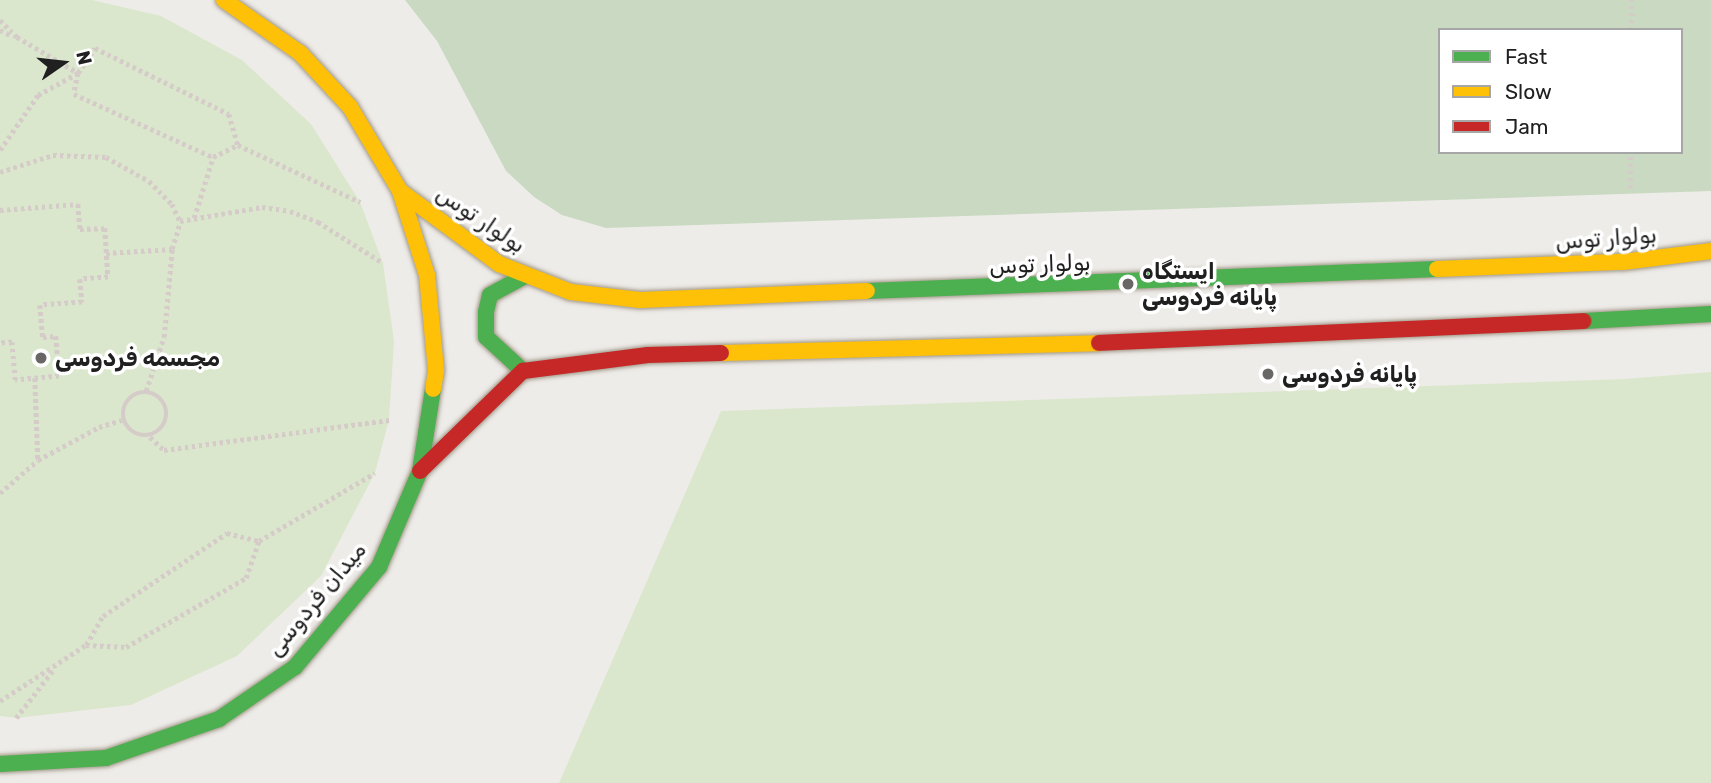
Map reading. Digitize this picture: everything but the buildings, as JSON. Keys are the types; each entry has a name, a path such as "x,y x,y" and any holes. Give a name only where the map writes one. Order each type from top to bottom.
{"main road":[{"name":"میدان فردوسی","path":"0,764 106,758 219,719 295,667 379,567 420,471 436,371 427,275 400,191 350,107 300,53 224,0"},
{"name":"بولوار توس","path":"400,191 499,264 571,292 640,300 1610,263 1711,251"},
{"path":"523,370 486,337 486,312 490,295 527,275"},
{"path":"420,471 523,370 648,355 1267,339 1711,314"}],"path":[{"path":"1631,0 1631,28"},
{"path":"0,20 17,37"},
{"path":"0,30 78,73"},
{"path":"213,157 75,94 78,73 95,48 229,114 238,145 360,202"},
{"path":"0,150 38,95 78,73"},
{"path":"194,218 213,157 238,145"},
{"path":"1630,154 1630,188"},
{"path":"0,172 54,155 106,157 149,181 172,204 180,222 172,249 164,337 146,391"},
{"path":"0,210 78,204 80,229 105,228 108,277 80,279 82,302 40,304 43,337 56,336 59,376 15,380 12,342 0,342"},
{"path":"180,222 262,207 290,211 318,222 383,263"},
{"path":"106,253 172,249"},
{"path":"35,378 38,460"},
{"path":"150,437 164,426 167,409 156,394 146,391 124,402 122,420 133,434 150,437 164,450 389,420"},
{"path":"0,493 38,460 99,427 122,420"},
{"path":"86,645 126,647 246,578 259,541 375,473"},
{"path":"0,701 86,645 103,616 227,533 259,541"},
{"path":"16,718 58,664"}],"green space":[{"path":"0,0 92,0 161,16 242,60 311,124 360,202 383,263 394,341 389,420 375,473 321,576 237,656 131,705 16,718 0,716"},
{"path":"405,0 1711,0 1711,191 606,228 562,215 534,197 506,171 437,41"},
{"path":"1711,372 1711,783 559,783 721,411 1624,379"}],"traffic: fast":[{"path":"867,291 1437,269"},
{"path":"523,371 486,337 486,312 490,295 527,275"},
{"path":"1584,321 1711,314"},
{"path":"0,764 106,758 219,719 295,667 379,567 420,471 433,389"}],"traffic: slow":[{"path":"224,0 300,53 350,107 400,191 427,275 436,371 433,389"},
{"path":"400,191 499,264 571,292 640,300 867,291"},
{"path":"1437,269 1623,262 1711,251"},
{"path":"721,353 1099,343"}],"traffic: jam":[{"path":"1099,343 1584,321"},
{"path":"420,471 523,371 648,355 721,353"}],"place":[{"name":"ایستگاه پایانه فردوسی","path":"1128,284"},
{"name":"مجسمه فردوسی","path":"41,358"},
{"name":"پایانه فردوسی","path":"1268,374"}]}
